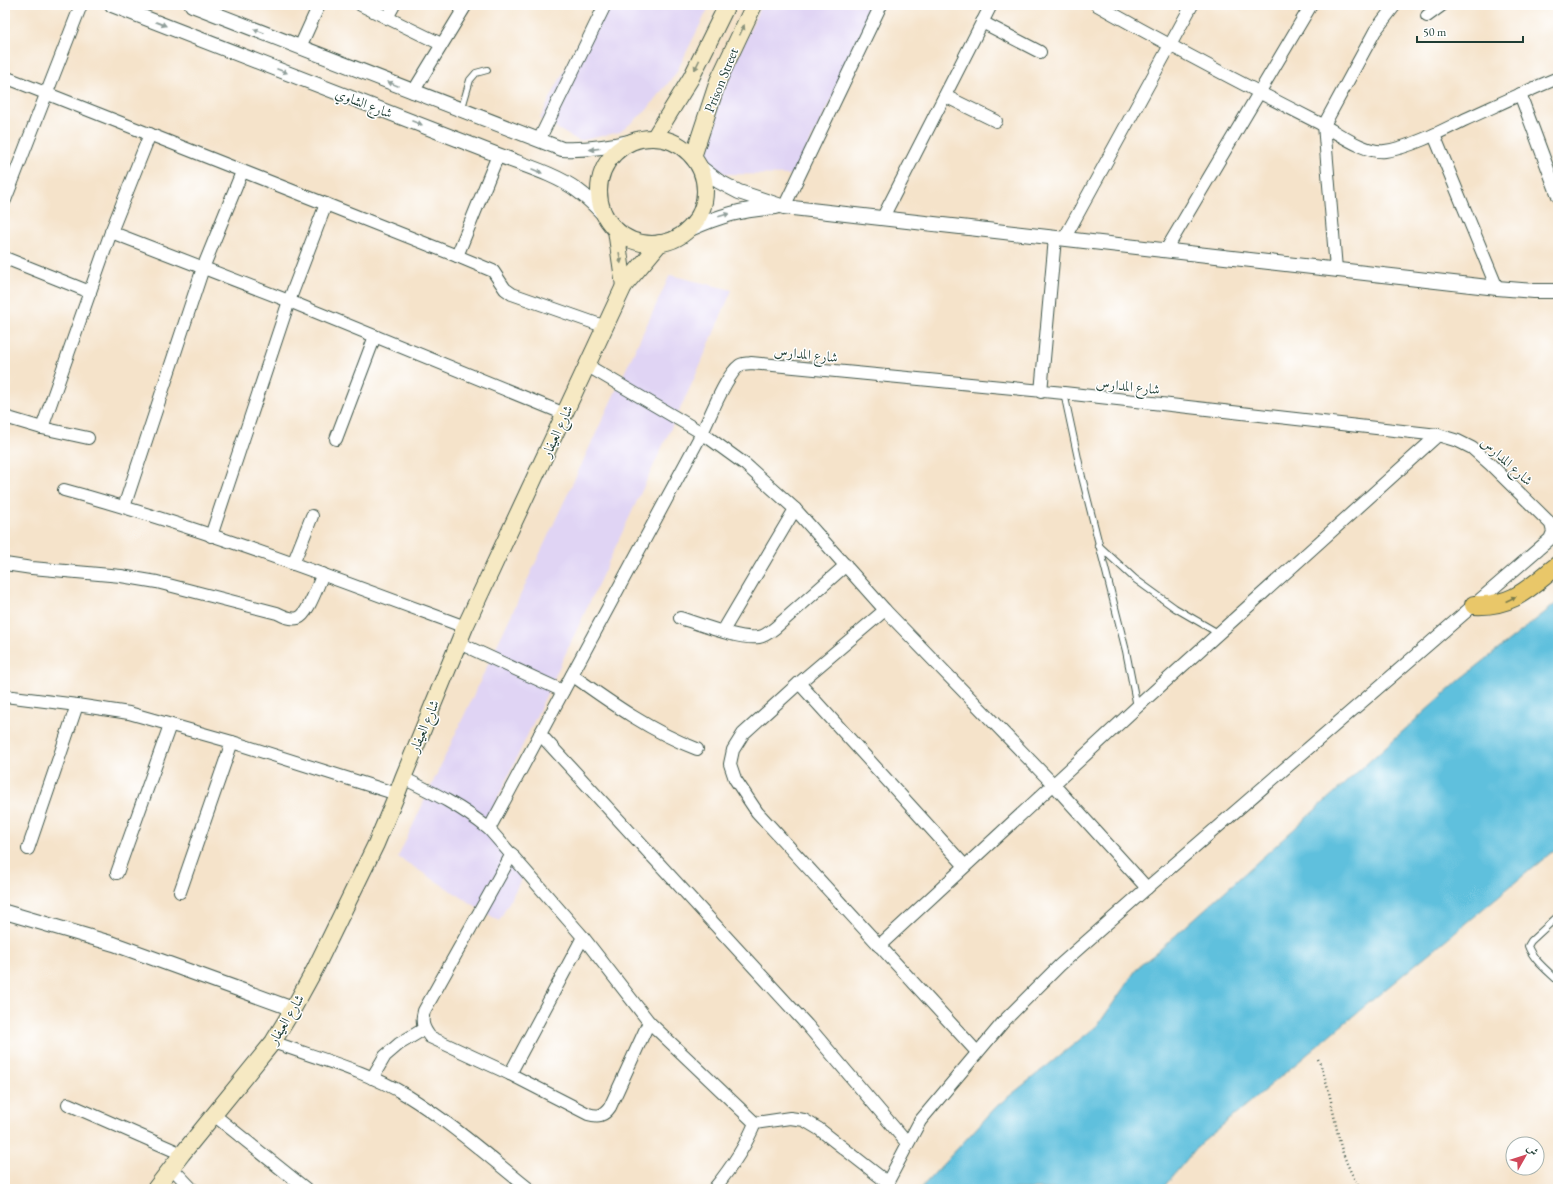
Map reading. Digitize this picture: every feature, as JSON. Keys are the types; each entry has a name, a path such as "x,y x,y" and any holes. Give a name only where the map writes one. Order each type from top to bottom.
{"main road":[{"name":"Prison Street","path":"654,138 690,78 727,5"},
{"name":"Prison Street","path":"696,162 718,81 754,5"},
{"path":"611,223 629,239 644,243 660,244 675,239 688,230 699,216 704,201 705,184 696,162 682,147 668,140 654,138 633,141 617,150 606,164 600,182 600,200 611,223 624,286"},
{"name":"شارع العيفار","path":"155,1189 171,1167 273,1042 293,1009 322,955 376,844 465,628 606,328 624,286 660,244"},
{"path":"1474,605 1486,606 1515,598 1558,565"}],"street":[{"path":"5,200 81,5"},
{"name":"شارع الشاوي","path":"112,5 558,179 576,189 592,202 611,223"},
{"name":"شارع الشاوي","path":"192,5 562,149 586,150 610,147 633,141"},
{"path":"300,47 319,5"},
{"path":"360,5 441,44"},
{"path":"387,18 394,5"},
{"path":"413,92 466,5"},
{"path":"539,140 605,5"},
{"path":"784,207 881,5"},
{"path":"882,218 991,5"},
{"path":"1097,5 1169,46 1324,125 1364,148 1374,151 1384,151 1398,148 1434,134 1558,78"},
{"path":"1040,392 1060,238 1192,5"},
{"path":"1166,250 1311,5"},
{"path":"1336,269 1324,125 1375,31 1395,5"},
{"path":"1427,16 1442,5"},
{"path":"982,22 1040,52"},
{"path":"5,78 47,93 242,172 457,256 492,271 505,289 512,294 606,328"},
{"path":"1520,94 1558,196"},
{"path":"945,96 996,121"},
{"path":"42,428 111,232 150,134"},
{"path":"1434,134 1497,288"},
{"path":"457,256 498,155"},
{"path":"696,162 718,181 739,192 784,207 1497,288 1558,291"},
{"path":"124,507 203,268 242,172"},
{"path":"211,536 289,301 326,204"},
{"path":"688,230 713,219 732,213 784,207"},
{"path":"111,232 289,301 565,414"},
{"path":"5,258 90,292"},
{"path":"336,438 374,336"},
{"name":"شارع المدارس","path":"702,433 733,371 740,364 751,363 1064,394 1438,435 1458,441 1472,448 1546,518 1553,532 1550,539 1474,605"},
{"path":"588,366 702,433 746,465 795,509 885,610 1053,784 1147,888"},
{"path":"5,417 42,428 88,438"},
{"path":"489,829 702,433"},
{"path":"880,946 1137,707 1438,435"},
{"path":"64,490 124,507 323,574 465,628"},
{"path":"723,631 795,509"},
{"path":"293,564 312,516"},
{"path":"5,564 32,568 121,576 157,582 277,613 290,618 299,618 306,612 323,574"},
{"path":"680,618 723,631 744,636 759,637 766,634 846,565"},
{"path":"755,1123 790,1118 804,1120 819,1128 886,1186 907,1143 920,1121 1005,1020 1050,975 1147,888 1474,605"},
{"path":"885,610 799,683 743,734 733,750 730,764 735,779 757,812 978,1052"},
{"path":"459,643 563,691"},
{"path":"572,675 609,702 648,725 697,749"},
{"path":"799,683 965,866"},
{"path":"5,696 129,713 232,742 397,794"},
{"path":"28,849 77,705"},
{"path":"117,873 170,725"},
{"path":"540,734 807,1025 841,1067 907,1143"},
{"path":"180,892 232,742"},
{"path":"403,778 456,805 472,815 489,829 583,938 649,1022 755,1123"},
{"path":"512,854 424,1011 422,1019 424,1029 430,1037 510,1074 588,1114 595,1116 602,1115 610,1107 649,1022"},
{"path":"5,912 114,944 293,1009"},
{"path":"510,1074 583,938"},
{"path":"372,1078 385,1056 399,1044 424,1029"},
{"path":"273,1042 372,1078 405,1094 429,1110 529,1189"},
{"path":"68,1104 182,1154"},
{"path":"214,1115 306,1189"},
{"path":"714,1189 735,1162 747,1142 755,1123"},
{"path":"171,1167 192,1189"}],"lane":[{"path":"461,110 470,80 476,73 486,70"},
{"path":"1064,394 1098,545 1126,651 1137,707"},
{"path":"1098,545 1135,579 1175,608 1218,634"},
{"path":"1558,916 1531,941 1528,946 1536,958 1558,981"}],"path":[{"path":"1318,1059 1328,1086 1341,1144 1347,1163 1360,1189"}],"shaded area":[{"path":"597,5 710,5 676,73 646,111 620,132 579,141 540,119"},
{"path":"761,5 881,5 793,175 726,174 692,158"},
{"path":"670,275 732,290 695,377 484,828 522,878 499,921 398,857"}],"water":[{"path":"1558,602 1558,847 1198,1146 1162,1189 920,1189 997,1106 1098,1025 1138,967 1156,953 1461,679"}]}
